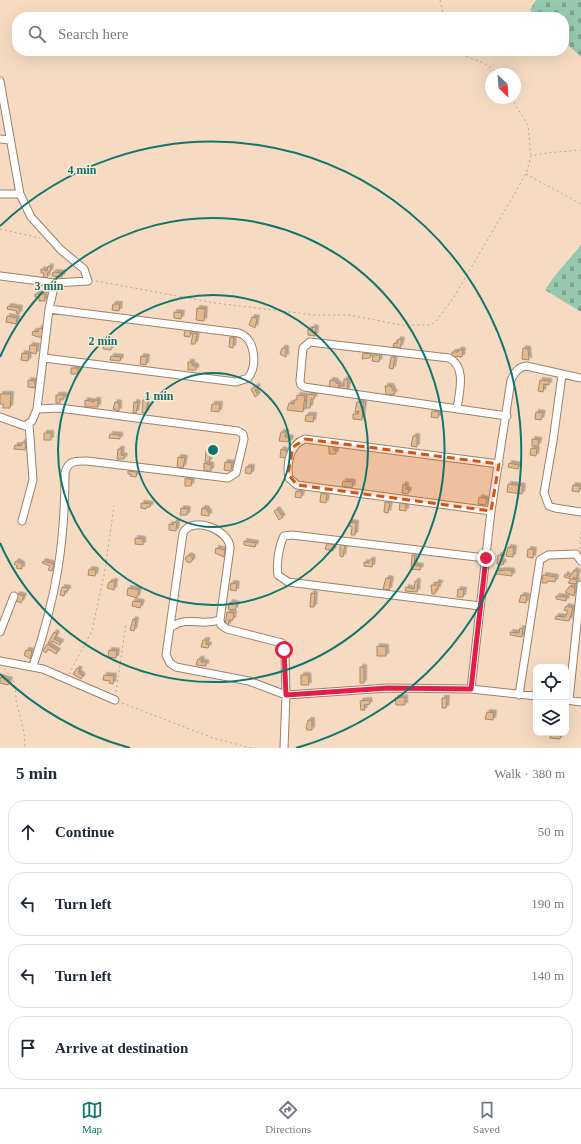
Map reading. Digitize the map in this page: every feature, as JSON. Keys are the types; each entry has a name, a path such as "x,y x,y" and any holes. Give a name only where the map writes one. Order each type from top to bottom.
{"street":[{"path":"0,81 20,194 28,211 48,236 84,269 88,281 55,283 0,276"},
{"path":"0,139 10,140"},
{"path":"0,194 20,194"},
{"path":"22,521 32,480 29,424 37,409 49,309 55,283"},
{"path":"44,358 236,382 248,378 252,367 251,343 245,335 239,333 49,309"},
{"path":"457,409 460,370 455,361 449,358 310,342 303,348 300,381 302,387 457,409 507,416"},
{"path":"471,689 491,511 512,380 519,367 526,366 581,378"},
{"path":"562,375 544,493 547,503 555,508 581,512"},
{"path":"33,666 44,635 55,590 64,533 65,473 68,465 71,462 87,461 228,478 236,473 244,436 238,431 58,408 37,409"},
{"path":"0,417 18,424 29,424"},
{"path":"491,511 297,485 289,478 290,460 293,447 300,441 305,440 499,464"},
{"path":"284,748 286,695 285,656 282,643 227,629 221,625 220,620 230,543 219,531 194,524 188,526 183,533 166,655 172,666 249,681 286,695 388,688 471,689 533,696"},
{"path":"480,606 288,582 278,575 279,558 284,536 292,534 486,558"},
{"path":"519,695 538,565 540,560 548,555 576,554 580,559"},
{"path":"569,684 581,585"},
{"path":"0,632 14,596"},
{"path":"171,627 183,621 207,624 220,620"},
{"path":"1,664 33,666 115,700"},
{"path":"569,700 581,702"}],"path":[{"path":"440,0 443,12"},
{"path":"466,56 479,60 491,68"},
{"path":"88,281 129,286 215,303 315,315 349,315 401,325 431,325 436,321 454,297 526,174 531,156 528,125 515,104"},
{"path":"531,156 581,150"},
{"path":"526,174 581,204"},
{"path":"0,229 36,238 44,238 48,236"},
{"path":"66,679 92,631 105,570 114,506"},
{"path":"580,559 581,529"},
{"path":"126,624 115,700 213,738 251,748"},
{"path":"1,664 13,679 15,685 16,700 24,732 25,748"}],"highlighted area":[{"path":"305,439 499,464 491,511 297,485 288,474 293,447"}],"green space":[{"path":"536,0 581,0 581,57 569,46 569,12 532,12 530,10"},
{"path":"581,245 581,312 545,290 553,278"}],"building":[{"path":"48,266 51,267 50,272 48,272 47,278 43,277 44,273 41,273 41,269 47,271"},
{"path":"53,272 63,273 62,277 52,276"},
{"path":"35,294 45,294 45,301 39,301 39,297 35,297"},
{"path":"113,304 120,304 119,311 112,310"},
{"path":"8,306 20,308 19,314 16,313 17,311 7,309"},
{"path":"197,308 205,309 204,321 196,320"},
{"path":"174,312 182,313 181,319 174,318"},
{"path":"7,316 17,318 16,324 6,322"},
{"path":"252,317 257,318 255,328 249,325"},
{"path":"312,327 316,328 315,336 308,335 308,329 312,330"},
{"path":"39,328 44,329 42,338 32,335 33,331 38,332"},
{"path":"185,330 191,331 190,337 184,336"},
{"path":"193,333 197,334 195,344 191,344"},
{"path":"230,337 234,338 233,348 229,347"},
{"path":"398,339 402,340 400,348 393,346 394,343 397,344"},
{"path":"104,340 112,341 111,350 103,349"},
{"path":"30,345 37,346 36,354 29,352"},
{"path":"282,348 286,348 286,357 280,354"},
{"path":"523,348 528,349 529,360 522,359"},
{"path":"458,350 463,350 462,357 452,356 452,352 458,352"},
{"path":"22,353 29,354 28,361 21,360"},
{"path":"363,353 371,354 370,358 362,359"},
{"path":"373,355 380,355 379,362 372,361"},
{"path":"111,356 121,357 120,361 110,360"},
{"path":"141,356 147,357 146,365 140,364"},
{"path":"391,357 395,357 393,369 389,368"},
{"path":"188,362 192,362 192,365 196,366 196,370 188,370"},
{"path":"71,368 78,368 78,374 71,374"},
{"path":"344,379 348,380 347,391 339,390 340,385 344,386"},
{"path":"28,380 35,381 35,388 28,387"},
{"path":"330,380 336,381 336,383 339,384 338,390 329,388"},
{"path":"540,380 549,381 549,385 544,384 543,392 538,391"},
{"path":"257,386 258,388 255,390 258,395 255,397 251,389"},
{"path":"385,386 391,386 395,394 386,395"},
{"path":"0,394 11,394 10,408 3,408 3,404 0,404"},
{"path":"307,394 315,395 314,399 311,399 310,408 306,408"},
{"path":"56,395 64,395 64,399 60,399 60,403 56,403"},
{"path":"297,395 305,396 303,412 287,410 289,403 294,404 294,400 297,400"},
{"path":"85,400 94,402 94,400 98,400 98,407 85,407"},
{"path":"143,400 148,400 146,413 142,413"},
{"path":"115,402 119,403 119,411 113,409"},
{"path":"134,402 138,403 136,413 133,413"},
{"path":"357,402 364,403 362,420 353,419 353,414 358,414 359,411 355,412"},
{"path":"212,404 220,404 219,412 211,411"},
{"path":"432,411 439,412 438,418 431,417"},
{"path":"536,412 543,413 541,420 535,419"},
{"path":"306,415 314,415 313,422 305,421"},
{"path":"281,432 286,432 285,437 291,438 290,442 279,441"},
{"path":"44,433 51,433 51,440 44,440"},
{"path":"110,434 120,435 120,439 109,438"},
{"path":"413,436 417,436 417,447 411,446"},
{"path":"532,439 539,440 538,446 532,446"},
{"path":"22,442 26,443 25,450 14,449 15,445 21,446"},
{"path":"329,446 334,447 336,454 329,454"},
{"path":"531,448 537,449 536,456 530,455"},
{"path":"118,449 122,449 121,455 125,456 124,459 117,459"},
{"path":"281,449 287,451 286,458 280,457"},
{"path":"206,451 211,452 209,462 205,462"},
{"path":"178,457 185,458 183,468 177,467"},
{"path":"225,462 232,463 231,471 224,470"},
{"path":"204,463 211,465 211,471 204,471"},
{"path":"509,463 519,465 518,469 508,467"},
{"path":"246,467 252,467 251,474 245,473"},
{"path":"128,471 137,472 136,477 130,476 131,474 128,474"},
{"path":"185,478 192,480 191,486 185,486"},
{"path":"343,481 353,482 352,488 342,486"},
{"path":"403,484 406,485 406,489 409,490 408,494 402,493"},
{"path":"508,484 523,486 522,494 507,492"},
{"path":"573,485 580,486 579,492 572,491"},
{"path":"296,491 302,492 301,498 295,497"},
{"path":"321,493 327,494 326,503 320,502"},
{"path":"479,497 487,499 486,505 478,504"},
{"path":"385,502 390,503 388,513 384,512"},
{"path":"141,503 151,504 150,507 147,507 146,509 141,508"},
{"path":"400,503 406,504 406,511 399,510"},
{"path":"181,508 188,509 187,515 180,515"},
{"path":"202,508 207,509 209,516 201,515"},
{"path":"277,509 283,517 279,520 274,511"},
{"path":"174,522 177,523 176,531 169,530 169,524 173,525"},
{"path":"349,522 356,523 355,535 351,535 352,527 349,526"},
{"path":"135,538 143,539 143,545 135,544"},
{"path":"244,541 256,543 255,547 244,545"},
{"path":"327,543 334,545 333,551 325,549"},
{"path":"340,543 345,544 343,557 340,556"},
{"path":"508,547 514,548 513,557 506,556"},
{"path":"216,548 225,550 224,557 215,553"},
{"path":"528,549 534,550 533,558 527,557"},
{"path":"189,555 192,556 192,562 189,563 186,562 185,559 186,556"},
{"path":"412,555 415,555 414,565 421,566 420,570 411,569"},
{"path":"498,555 502,556 501,562 504,562 503,565 497,564"},
{"path":"369,560 373,560 372,567 364,566 364,562 369,563"},
{"path":"16,561 22,564 22,569 16,568 17,566 14,564"},
{"path":"43,561 54,564 52,571 48,570 50,566 42,563"},
{"path":"89,569 96,570 95,576 88,575"},
{"path":"574,570 578,572 576,579 574,577 572,579 577,580 576,584 568,583 571,579 564,577 565,574 570,577"},
{"path":"496,571 512,571 512,576 496,574"},
{"path":"543,575 556,577 555,582 548,581 547,583 542,583"},
{"path":"386,578 391,579 389,590 383,589"},
{"path":"115,581 114,590 107,588 109,582"},
{"path":"415,581 418,581 417,592 405,591 406,587 414,589"},
{"path":"436,582 440,583 440,585 438,585 438,589 436,589 435,594 432,594 431,585 436,585"},
{"path":"231,583 237,584 236,591 230,590"},
{"path":"570,586 575,588 574,596 565,592"},
{"path":"62,587 68,588 68,591 65,591 64,596 60,595"},
{"path":"128,588 139,590 137,598 127,595"},
{"path":"458,589 464,590 463,597 457,597"},
{"path":"311,593 315,594 314,607 310,607"},
{"path":"17,594 24,596 21,603 15,600"},
{"path":"521,595 527,596 526,603 519,602"},
{"path":"556,596 567,597 566,601 556,599"},
{"path":"133,601 142,602 140,608 132,606"},
{"path":"230,602 237,604 235,610 228,609"},
{"path":"566,606 573,608 569,621 555,619 556,616 565,617 568,611 564,610"},
{"path":"227,612 234,613 233,620 229,620 228,626 225,625"},
{"path":"133,619 136,620 134,631 130,630"},
{"path":"520,628 523,629 522,637 510,635 510,632 519,633"},
{"path":"54,632 57,634 54,639 61,642 60,645 52,641 50,644 48,643"},
{"path":"203,640 207,640 206,644 209,645 208,648 201,647"},
{"path":"47,644 58,651 56,654 48,649 46,653 43,651"},
{"path":"377,646 386,647 386,656 377,656"},
{"path":"26,650 32,651 30,659 24,655"},
{"path":"109,650 117,651 116,658 108,657"},
{"path":"198,659 202,659 201,662 206,662 206,666 196,665"},
{"path":"360,667 364,667 364,683 360,683"},
{"path":"77,668 80,670 78,672 83,676 81,679 73,674"},
{"path":"104,675 114,676 113,684 109,683 110,681 103,680"},
{"path":"301,675 308,675 309,685 301,685"},
{"path":"0,677 10,680 8,685 0,683"},
{"path":"405,697 405,705 396,705 395,698"},
{"path":"442,698 447,698 446,708 442,708"},
{"path":"369,700 370,704 364,705 365,710 361,710 360,701"},
{"path":"487,712 494,713 493,720 485,719"},
{"path":"308,720 312,720 312,730 307,730 306,728"},
{"path":"550,736 560,736 560,739 550,738"}],"route":[{"path":"284,650 286,662 286,695 388,688 471,689 486,558"}]}
